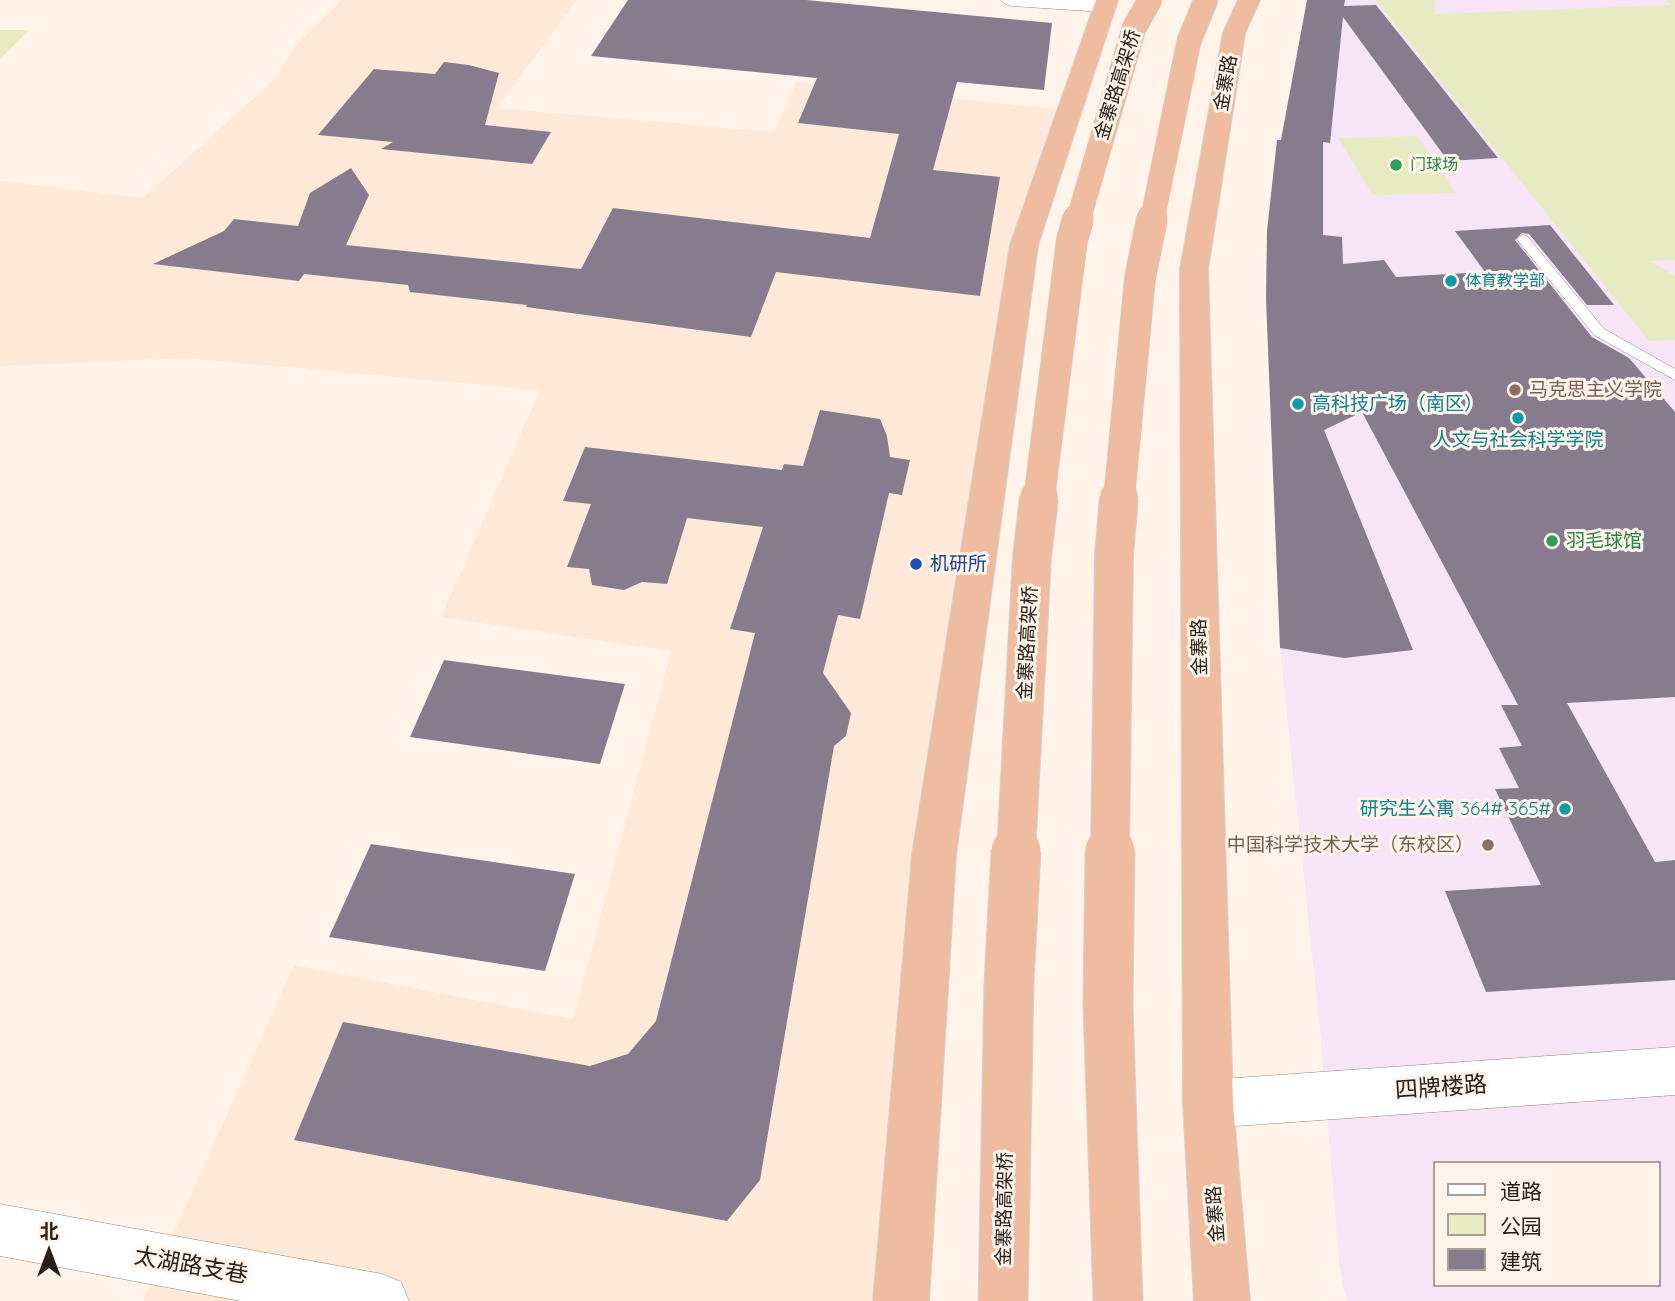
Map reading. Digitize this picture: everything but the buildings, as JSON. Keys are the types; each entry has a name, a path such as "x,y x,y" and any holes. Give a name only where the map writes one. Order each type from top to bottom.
{"highway":[{"name":"金寨路高架桥","path":"1003,1301 1009,982 1032,557 1072,240 1135,28 1150,0"},
{"path":"1118,1301 1108,1006 1114,555 1140,278 1189,41 1206,0"},
{"name":"金寨路","path":"1222,1301 1208,1104 1194,269 1234,33 1250,0"},
{"path":"901,1301 934,855 1024,246 1105,3"}],"street":[{"path":"1012,0 1105,3"},
{"name":"四牌楼路","path":"1208,1104 1675,1072"},
{"name":"太湖路支巷","path":"0,1230 382,1301"}],"lane":[{"path":"1523,239 1599,332 1675,376"}],"shaded area":[{"path":"342,0 577,0 497,108 774,132 796,82 1069,111 1024,246 901,1301 143,1301 294,965 573,1019 671,651 441,617 540,390 185,358 0,366 0,181 143,198 276,78 296,45"},
{"name":"中国科学技术大学（东校区）","path":"1307,0 1675,0 1675,1301 1346,1301 1339,1263 1321,1041 1280,648 1266,299 1267,231 1277,140 1282,132"}],"green space":[{"path":"1375,0 1436,0 1434,14 1673,5 1664,0 1675,0 1675,260 1650,261 1675,276 1675,340 1649,341"},
{"path":"0,30 29,30 0,59"},
{"name":"门球场","path":"1417,136 1456,193 1373,195 1338,138"}],"place":[{"name":"门球场","path":"1396,165"},
{"name":"体育教学部","path":"1451,281"},
{"name":"马克思主义学院","path":"1515,390"},
{"name":"高科技广场（南区）","path":"1298,404"},
{"name":"人文与社会科学学院","path":"1518,418"},
{"name":"羽毛球馆","path":"1552,541"},
{"name":"机研所","path":"916,564"},
{"name":"研究生公寓 364# 365#","path":"1565,809"},
{"name":"中国科学技术大学（东校区）","path":"1488,845"}]}
